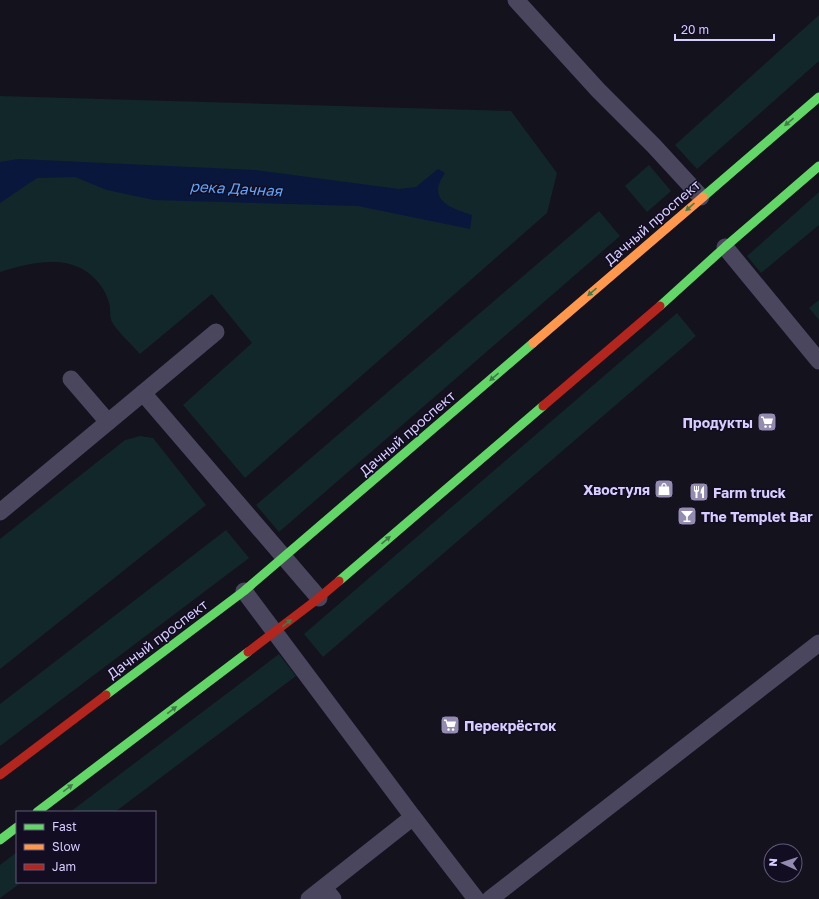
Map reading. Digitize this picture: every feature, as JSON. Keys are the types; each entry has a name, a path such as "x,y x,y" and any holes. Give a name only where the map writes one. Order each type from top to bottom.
{"main road":[{"name":"Дачный проспект","path":"0,775 244,591 819,97"},
{"path":"38,811 319,598 678,290 725,247 819,166"},
{"path":"0,840 16,828"}],"lane":[{"path":"516,0 598,90 654,146 701,197"},
{"path":"725,247 819,361"},
{"path":"0,512 216,332"},
{"path":"71,379 108,422"},
{"path":"143,393 319,598"},
{"path":"244,591 476,899"},
{"path":"490,899 819,643"},
{"path":"309,899 328,893 413,817"}],"green space":[{"path":"819,15 819,61 697,169 675,145"},
{"path":"0,96 511,111 557,173 547,213 245,478 183,405 252,343 212,294 140,354 114,326 110,317 109,302 103,289 93,277 82,269 69,264 56,262 28,265 0,272"},
{"path":"649,165 671,191 647,212 625,186"},
{"path":"819,192 819,225 761,273 747,256"},
{"path":"599,211 620,236 279,532 256,505"},
{"path":"819,300 819,320 809,308"},
{"path":"677,313 696,336 323,657 304,634"},
{"path":"140,436 153,438 206,505 0,669 0,539 125,440"},
{"path":"226,530 249,558 0,746 0,704"},
{"path":"279,654 296,676 116,811 71,811"},
{"path":"16,853 16,883 21,883 0,898 0,865"}],"water":[{"name":"река Дачная","path":"18,159 255,170 399,189 416,187 438,169 445,173 438,190 439,196 443,202 472,215 470,229 358,206 154,200 107,190 75,177 37,178 0,203 0,162"}],"traffic: fast":[{"path":"703,197 819,97"},
{"path":"660,306 725,247 819,166"},
{"path":"106,695 244,591 533,343"},
{"path":"339,581 543,406"},
{"path":"38,811 248,652"},
{"path":"0,840 16,828"}],"traffic: slow":[{"path":"533,343 703,197"}],"traffic: jam":[{"path":"543,406 660,306"},
{"path":"248,652 339,581"},
{"path":"0,775 106,695"}],"place":[{"name":"Продукты","path":"767,422"},
{"name":"Хвостуля","path":"664,489"},
{"name":"Farm truck","path":"699,492"},
{"name":"The Templet Bar","path":"687,516"},
{"name":"Перекрёсток","path":"450,725"}]}
